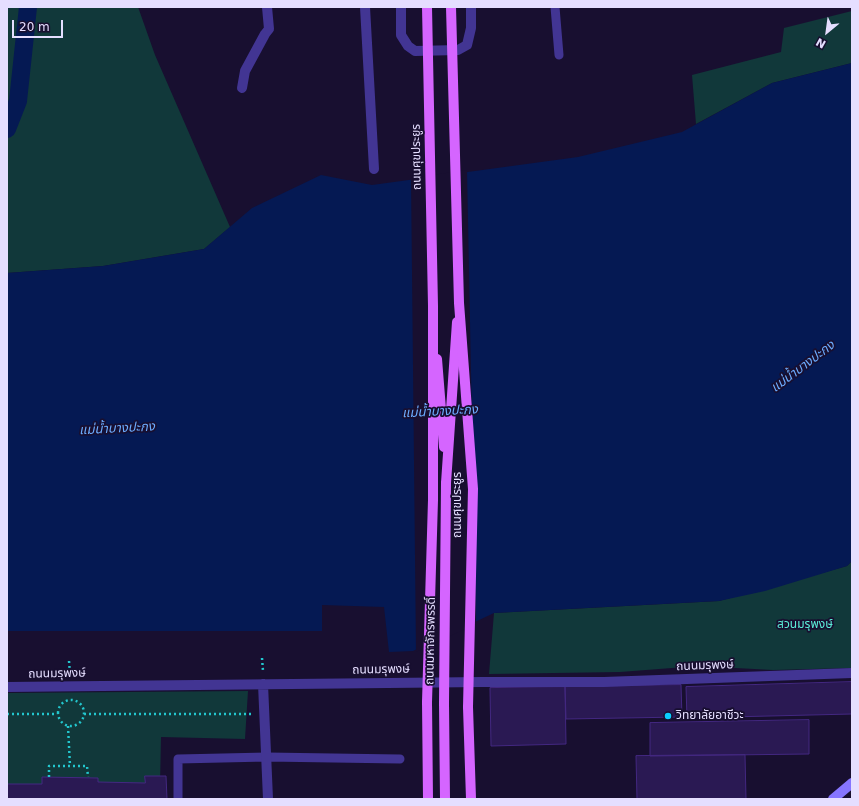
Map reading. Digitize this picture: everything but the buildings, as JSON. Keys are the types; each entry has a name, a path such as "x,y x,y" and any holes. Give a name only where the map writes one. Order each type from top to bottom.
{"main road":[{"name":"ถนนศุขประยูร","path":"427,7 433,306 433,500 427,702"},
{"name":"ถนนศุขประยูร","path":"451,7 459,303 473,489 468,707 471,799"},
{"name":"ถนนศุขประยูร","path":"446,483 459,303"},
{"name":"ถนนศุขประยูร","path":"433,306 446,483"},
{"name":"ถนนมหาจักรพรรดิ์","path":"445,799 444,703 446,483"},
{"name":"ถนนมหาจักรพรรดิ์","path":"427,702 428,799"},
{"path":"833,799 852,783"}],"street":[{"path":"242,88 245,71 269,30 267,7"},
{"path":"365,7 374,169"},
{"path":"401,7 402,35 408,46 415,51 458,50 467,45 471,28 471,7"},
{"name":"ถนนมรุพงษ์","path":"7,687 604,682 852,673"},
{"path":"263,684 268,799"}],"lane":[{"path":"555,7 559,55"},
{"path":"178,799 178,759 267,757 400,759"}],"path":[{"path":"66,700 75,700 82,706 84,714 83,718 77,725 68,726 61,722 57,714 59,706 66,700"},
{"path":"7,714 57,714"},
{"path":"84,714 265,714"},
{"path":"68,726 70,766"},
{"path":"49,777 49,766 87,766 88,777"}],"green space":[{"path":"7,7 138,7 155,55 230,227 204,249 103,266 7,273"},
{"path":"852,11 852,63 772,83 696,124 692,75 781,52 784,28"},
{"name":"สวนมรุพงษ์","path":"852,561 852,668 773,670 698,666 620,672 489,674 494,613 719,601 847,566"},
{"path":"248,691 245,739 161,737 160,785 7,786 7,693"}],"water":[{"name":"แม่น้ำบางปะกง","path":"852,63 852,561 847,566 765,591 719,601 494,613 413,651 389,652 384,607 322,605 322,631 7,631 7,273 103,266 204,249 252,208 321,175 372,185 578,157 682,132 772,83"}],"pier":[{"path":"467,170 476,624 416,652 411,178"}],"waterway":[{"path":"7,129 18,101 28,7"}],"place":[{"name":"วิทยาลัยอาชีวะ","path":"668,716"}]}
